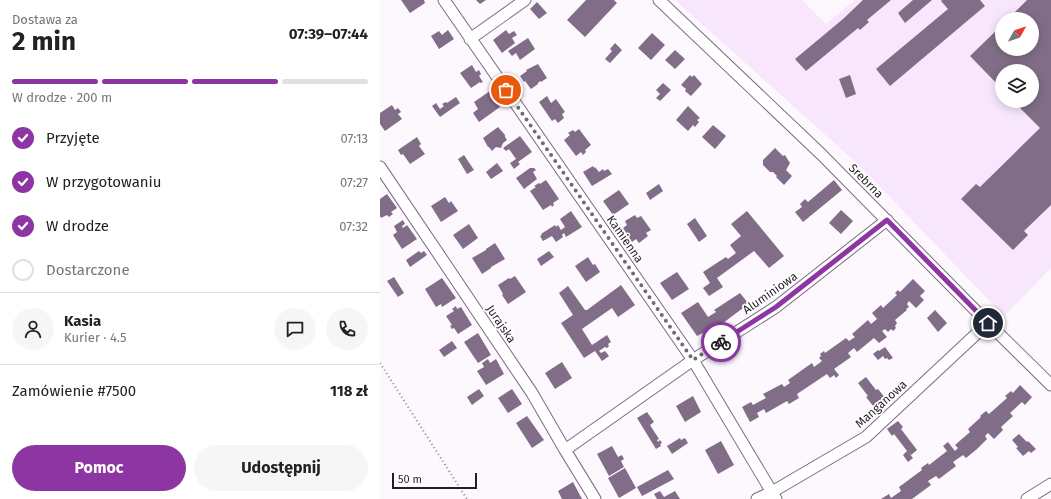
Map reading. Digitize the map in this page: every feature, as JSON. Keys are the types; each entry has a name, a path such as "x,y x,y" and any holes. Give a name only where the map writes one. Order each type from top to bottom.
{"street":[{"name":"Kamienna","path":"444,0 693,360 774,495"},
{"path":"470,39 525,0"},
{"name":"Srebrna","path":"659,0 821,154 1051,385"},
{"name":"Jurajska","path":"380,167 532,393 594,499"},
{"name":"Aluminiowa","path":"565,450 693,360 776,307 887,220"},
{"name":"Manganowa","path":"757,499 774,495 866,437 988,323"},
{"path":"1027,499 1051,484"}],"path":[{"path":"380,363 467,499"}],"shaded area":[{"path":"675,0 802,0 826,24 855,0 1051,0 1051,268 1004,316 860,166"}],"building":[{"path":"401,0 424,0 425,3 410,13"},
{"path":"476,0 486,0 480,4"},
{"path":"586,0 614,0 617,3 585,37 567,20"},
{"path":"863,0 891,0 867,20 869,22 860,30 858,28 806,71 795,59 843,19"},
{"path":"913,0 932,0 905,23 898,13"},
{"path":"980,0 985,6 890,86 876,69 948,9 941,1"},
{"path":"1027,0 1051,0 1051,205 1024,231 1028,235 1013,250 961,199 976,184 980,187 1040,128 1020,108 1039,108 1039,64 995,64 995,82 970,56 995,32 995,56 1039,56 1039,12 1015,12"},
{"path":"537,2 547,13 539,19 530,9"},
{"path":"448,30 454,39 439,49 431,36 439,31 442,35"},
{"path":"506,30 509,34 514,31 517,35 512,38 515,43 502,53 493,40"},
{"path":"652,33 665,45 651,60 638,48"},
{"path":"528,38 535,49 520,60 516,53 512,56 508,51"},
{"path":"615,43 622,50 610,63 605,59 612,51 610,49"},
{"path":"675,50 685,59 675,69 665,60"},
{"path":"538,64 547,78 541,82 540,81 531,89 520,76 527,71 526,70"},
{"path":"472,65 476,72 479,70 481,74 479,76 483,82 480,82 471,88 460,73"},
{"path":"690,75 692,77 694,75 702,84 691,96 681,85"},
{"path":"850,75 856,94 846,98 839,79"},
{"path":"663,83 671,90 660,101 656,98 660,94 656,90"},
{"path":"490,91 500,107 479,122 473,113 478,109 474,102"},
{"path":"547,96 551,103 556,99 565,112 562,114 564,118 558,123 555,119 552,121 539,102"},
{"path":"456,97 460,103 440,117 432,106 436,103 440,109 444,106 442,104 447,103"},
{"path":"392,105 395,110 398,108 401,112 398,114 402,119 385,131 380,124 380,113"},
{"path":"688,106 700,118 697,120 699,122 695,127 693,125 688,131 676,120"},
{"path":"713,125 726,136 715,149 702,137"},
{"path":"498,127 505,135 507,140 503,143 501,148 496,147 492,151 483,138"},
{"path":"579,129 591,145 585,150 586,152 583,155 581,152 576,156 564,140 570,135 568,133 573,130 575,132"},
{"path":"520,136 532,152 518,162 520,164 514,169 510,163 516,159 509,149 506,151 503,148"},
{"path":"417,137 421,144 419,146 425,154 410,164 398,150"},
{"path":"775,148 783,156 785,155 790,163 786,170 792,176 784,185 773,172 770,172 763,165 763,160"},
{"path":"464,155 474,170 467,174 458,159"},
{"path":"497,163 503,171 491,179 486,172"},
{"path":"593,166 599,172 603,169 604,171 608,169 612,174 592,186 583,172"},
{"path":"530,168 534,168 536,170 533,172 537,179 524,189 516,178"},
{"path":"546,180 559,199 553,203 554,205 552,207 551,205 543,210 530,191 536,187 534,186"},
{"path":"834,180 842,190 803,222 795,212 802,207 800,204 805,199 808,202"},
{"path":"659,184 663,191 650,200 646,193"},
{"path":"619,190 629,204 613,215 603,201"},
{"path":"387,194 397,208 391,212 393,214 389,217 387,215 381,218 380,199"},
{"path":"445,197 449,203 451,201 458,211 441,222 431,206"},
{"path":"841,210 853,221 841,234 829,223"},
{"path":"571,211 582,227 566,237 564,233 562,235 563,237 556,242 552,236 543,241 540,236 542,235 541,234 555,225 556,227 558,225 561,230 565,227 560,219"},
{"path":"747,211 784,256 769,268 754,251 717,278 723,287 709,296 703,288 710,283 703,272 726,257 728,259 736,253 730,245 741,236 731,224"},
{"path":"635,215 637,218 641,216 651,230 646,233 648,236 639,243 636,239 632,242 623,228 627,225 625,221"},
{"path":"695,218 707,236 699,242 687,224"},
{"path":"403,220 405,224 402,226 403,228 407,225 417,239 402,249 393,235 397,232 394,226"},
{"path":"469,224 478,238 463,249 453,235"},
{"path":"495,243 505,259 482,274 472,258"},
{"path":"419,251 421,253 424,251 427,255 410,267 406,260"},
{"path":"549,251 554,257 541,266 537,259"},
{"path":"588,257 600,272 586,282 575,266"},
{"path":"677,272 689,289 672,300 660,283"},
{"path":"515,276 526,292 508,304 498,285"},
{"path":"394,277 404,293 398,297 387,281"},
{"path":"442,278 456,298 442,307 441,304 436,307 425,289"},
{"path":"913,279 925,291 920,296 924,300 916,308 909,301 907,304 909,307 906,309 907,310 895,320 897,323 895,326 896,328 893,331 891,329 888,332 885,329 882,331 887,337 879,343 874,338 857,352 854,348 848,353 851,357 834,369 839,375 836,378 834,375 830,378 827,374 797,394 799,398 789,404 787,401 766,413 764,409 757,413 759,417 750,422 742,407 751,402 753,405 766,398 763,394 782,384 784,387 790,383 788,380 812,363 814,367 822,361 819,358 821,356 820,354 824,351 825,353 846,338 849,341 855,337 852,334 868,320 871,324 877,319 872,313 881,305 883,308 897,295 895,293 898,290 900,292"},
{"path":"621,285 635,305 618,317 612,308 582,329 592,345 607,335 611,342 608,344 609,346 607,348 605,347 599,351 601,353 605,351 609,356 602,361 595,351 584,358 561,323 573,315 559,293 568,286 585,310 587,310"},
{"path":"740,293 748,303 742,307 743,308 723,323 697,336 681,313 698,302 708,317 716,312 714,310"},
{"path":"456,306 457,309 461,307 472,325 458,334 454,328 452,329 450,326 452,325 446,316 454,311 452,309"},
{"path":"935,310 947,323 938,332 927,318"},
{"path":"478,333 491,355 478,363 464,342"},
{"path":"452,341 457,348 444,357 439,350"},
{"path":"885,347 893,358 889,360 887,358 885,359 883,356 878,360 873,354"},
{"path":"488,359 490,363 496,359 504,374 486,385 477,371 484,367 482,363"},
{"path":"562,362 572,378 555,389 545,373"},
{"path":"866,377 876,390 878,389 886,399 874,407 858,383"},
{"path":"1020,385 1032,397 1025,405 1022,402 1010,413 1013,416 1001,427 1003,430 994,439 988,433 985,436 987,439 977,449 966,458 963,455 953,462 956,466 939,479 936,476 928,481 931,485 912,499 881,499 889,494 891,498 901,491 899,487 922,470 921,468 928,463 929,465 947,451 943,446 948,442 955,451 958,448 955,445 970,432 968,429 981,417 980,416 986,411 989,414 1007,398 1005,396 1011,391 1013,393"},
{"path":"479,389 484,396 472,405 467,397"},
{"path":"512,389 522,404 508,413 498,398"},
{"path":"693,396 701,412 685,422 676,406"},
{"path":"647,412 654,422 650,425 659,439 657,440 658,442 660,440 662,443 660,444 661,446 656,449 637,418"},
{"path":"527,416 544,440 532,448 516,423"},
{"path":"898,421 903,427 901,429 917,450 911,455 908,452 913,458 908,462 903,455 907,451 894,434 892,436 887,429"},
{"path":"1019,434 1036,449 1031,453 1029,451 1023,456 1016,448 1018,447 1012,440"},
{"path":"680,438 681,440 685,438 688,443 672,454 667,446"},
{"path":"721,441 734,465 718,474 705,450"},
{"path":"612,446 618,457 622,455 624,459 621,461 624,467 609,476 597,454"},
{"path":"625,468 636,488 619,498 608,478"},
{"path":"668,470 674,479 642,496 637,487"},
{"path":"573,482 582,499 562,499 558,491"},
{"path":"660,491 664,497 675,491 680,499 657,499 654,494"}],"way so far":[{"path":"506,90 693,360 721,342"}],"route":[{"path":"721,342 776,307 887,220 988,323"}]}
